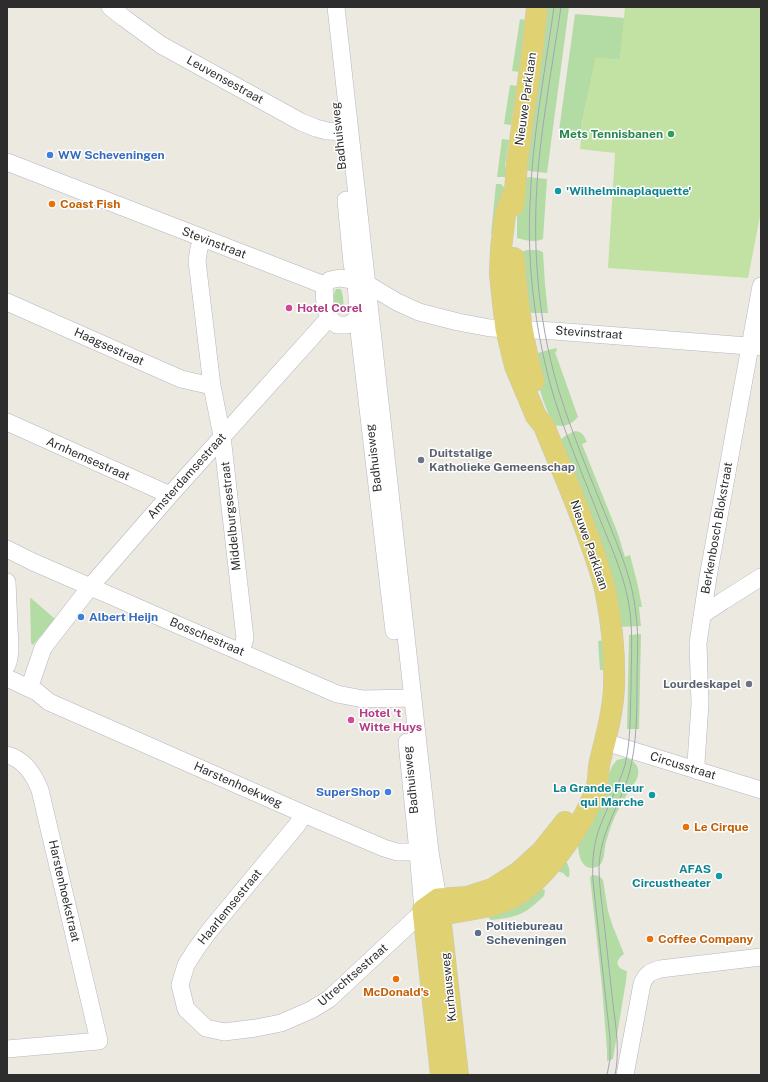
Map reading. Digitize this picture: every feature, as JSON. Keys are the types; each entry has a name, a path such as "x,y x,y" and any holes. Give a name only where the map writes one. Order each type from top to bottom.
{"main road":[{"name":"Nieuwe Parklaan","path":"434,908 492,888 519,872 541,852 568,818 587,780 600,763 611,710 614,687 612,631 606,593 597,560 544,426 544,413 528,362 514,329 518,304 513,251 514,192 537,7"},
{"name":"Kurhausweg","path":"434,908 441,1075"},
{"name":"Kurhausweg","path":"434,908 458,1075"}],"street":[{"name":"Leuvensestraat","path":"110,7 162,45 301,122 327,131 344,131"},
{"name":"Badhuisweg","path":"324,7 344,131 424,852 434,908"},
{"name":"Badhuisweg","path":"336,7 344,131"},
{"name":"Stevinstraat","path":"7,162 324,285 330,280 340,278 362,283 419,312"},
{"name":"Middelburgsestraat","path":"203,238 199,248 198,261 212,386 222,436 245,638 241,652"},
{"path":"324,285 325,306 329,318 337,325 348,325 364,314"},
{"name":"Berkenbosch Blokstraat","path":"698,771 696,763 700,704 698,643 708,578 756,347 761,286"},
{"name":"Haagsestraat","path":"7,302 181,379 212,386"},
{"name":"Stevinstraat","path":"364,314 389,309 419,312 490,328 554,331 756,347"},
{"name":"Amsterdamsestraat","path":"32,680 43,648 90,587 222,436 329,318"},
{"name":"Arnhemsestraat","path":"7,422 170,495"},
{"name":"Bosschestraat","path":"7,549 33,562 337,694 363,699 408,698"},
{"path":"702,615 761,577"},
{"path":"7,582 10,649 7,665"},
{"name":"Harstenhoekweg","path":"7,678 37,692 50,702 377,845 397,852 424,852"},
{"name":"Harstenhoekweg","path":"7,690 38,703 50,702"},
{"name":"Circusstraat","path":"605,742 761,790"},
{"name":"Harstenhoekstraat","path":"7,755 24,764 34,776 40,790 99,1040 7,1049"},
{"name":"Haarlemsestraat","path":"186,1009 180,985 186,965 210,930 297,825 304,814"},
{"name":"Utrechtsestraat","path":"186,1009 206,1028 224,1032 281,1023 311,1010 329,999 399,934 434,908"},
{"path":"625,1075 642,984 645,976 660,969 761,957"}],"green space":[{"path":"545,7 569,7 547,173 529,171 522,167"},
{"name":"Mets Tennisbanen","path":"625,7 761,7 761,211 748,278 608,268 615,153 580,149 583,118 596,57 620,60"},
{"path":"575,14 625,18 620,60 596,58 583,118 580,140 558,138"},
{"path":"520,19 526,20 519,72 512,71"},
{"path":"510,85 517,86 511,125 504,124"},
{"path":"502,139 509,140 505,167 508,167 507,175 505,177 497,177"},
{"path":"529,177 547,179 543,239 536,241 517,238 520,180"},
{"path":"496,184 501,184 505,188 500,228 491,234"},
{"path":"527,250 538,250 543,252 548,313 532,313 521,302 517,254"},
{"path":"336,289 341,289 343,297 344,309 341,313 336,311 334,297"},
{"path":"556,348 557,351 555,352 578,417 564,426 553,425 543,400 530,355"},
{"path":"575,431 582,433 587,442 582,444 618,534 625,557 630,555 642,607 639,607 641,626 619,627 559,441"},
{"path":"31,598 55,619 33,645 31,643"},
{"path":"641,634 639,729 627,729 629,635"},
{"path":"607,640 608,670 600,670 598,641"},
{"path":"625,758 633,761 637,766 638,772 636,781 620,806 613,821 606,842 602,863 596,867 587,867 580,858 578,843 603,792 612,766 617,760"},
{"path":"564,858 569,867 569,877 557,871"},
{"path":"592,875 598,876 603,880 608,911 624,954 619,959 618,964 620,968 627,971 613,1059 607,1061 602,987 590,877"},
{"path":"542,889 545,890 544,896 526,911 508,918 491,920 488,917"}],"tram line":[{"path":"554,7 539,105 531,179 529,227 533,296 545,365 556,404 622,577 630,612 632,650 627,756 622,774 598,832 593,862 593,881 610,1038 610,1059 607,1075"},
{"path":"561,7 545,109 536,197 536,252 541,307 545,334 558,388 580,452 629,577 637,623 637,716 634,751 625,786 606,831 600,855 599,868 617,1040 615,1075"}],"place":[{"name":"Mets Tennisbanen","path":"671,134"},
{"name":"WW Scheveningen","path":"50,155"},
{"name":"'Wilhelminaplaquette'","path":"558,191"},
{"name":"Coast Fish","path":"52,204"},
{"name":"Hotel Corel","path":"289,308"},
{"name":"Duitstalige Katholieke Gemeenschap","path":"421,460"},
{"name":"Albert Heijn","path":"81,617"},
{"name":"Lourdeskapel","path":"749,684"},
{"name":"Hotel 't Witte Huys","path":"351,720"},
{"name":"SuperShop","path":"388,792"},
{"name":"La Grande Fleur qui Marche","path":"652,795"},
{"name":"Le Cirque","path":"686,827"},
{"name":"AFAS Circustheater","path":"719,876"},
{"name":"Politiebureau Scheveningen","path":"478,933"},
{"name":"Coffee Company","path":"650,939"},
{"name":"McDonald's","path":"396,979"}]}
